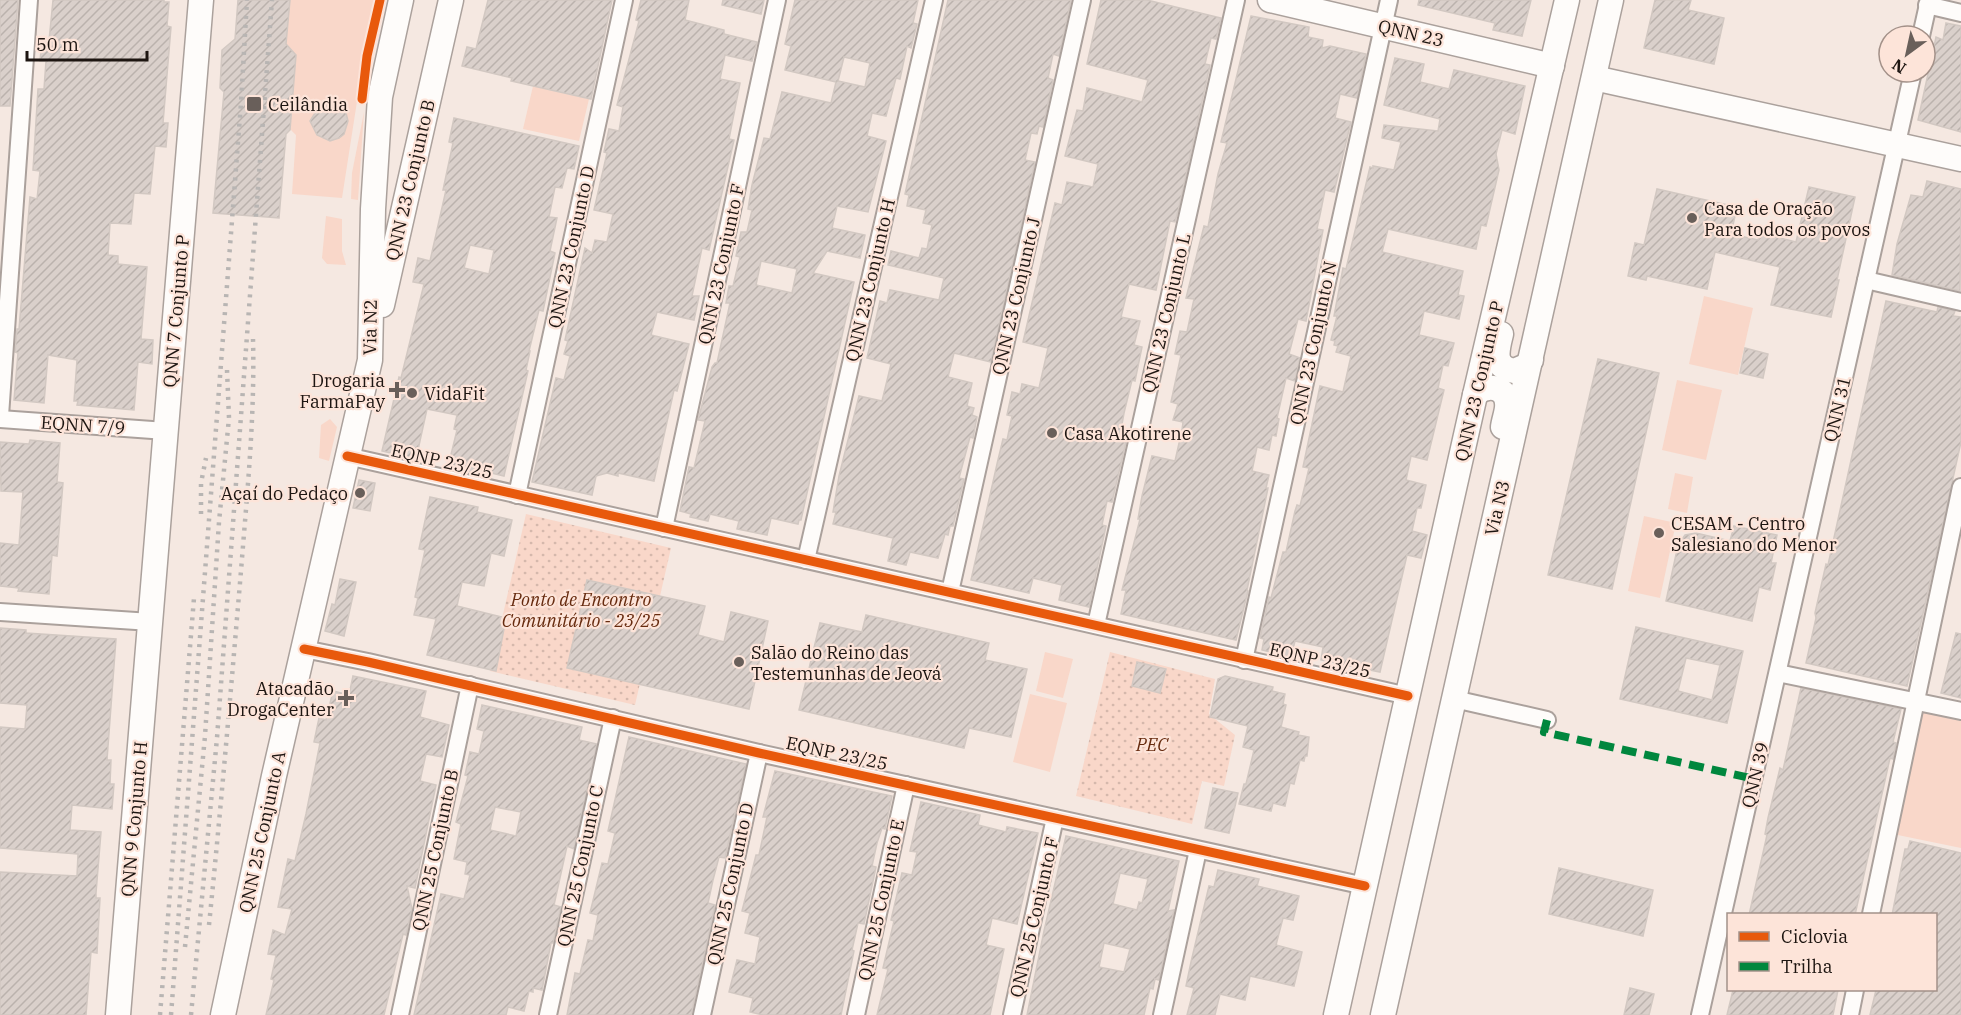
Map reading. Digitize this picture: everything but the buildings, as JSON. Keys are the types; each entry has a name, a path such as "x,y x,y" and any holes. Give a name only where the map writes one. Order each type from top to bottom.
{"main road":[{"name":"QNN 7 Conjunto P","path":"150,622 201,0"},
{"name":"Via N2","path":"304,649 370,360 373,209 380,97 401,0"},
{"name":"QNN 23 Conjunto B","path":"370,360 451,0"},
{"name":"QNN 23","path":"1269,0 1552,66"},
{"name":"QNN 23 Conjunto P","path":"1408,696 1566,0"},
{"name":"Via N3","path":"1383,1015 1611,0"},
{"path":"1594,78 1961,159"},
{"path":"1528,169 1519,255 1496,353 1499,363 1508,370 1520,369 1531,360"},
{"path":"1475,395 1484,388 1496,388 1504,395 1508,405 1488,490 1485,562"},
{"name":"QNN 9 Conjunto H","path":"118,1015 150,622"},
{"name":"QNN 25 Conjunto A","path":"223,1015 304,649"},
{"path":"1336,1015 1408,696"}],"street":[{"path":"0,417 29,0"},
{"name":"QNN 23 Conjunto D","path":"517,495 624,0"},
{"name":"QNN 23 Conjunto F","path":"664,528 777,0"},
{"name":"QNN 23 Conjunto H","path":"806,560 934,0"},
{"name":"QNN 23 Conjunto J","path":"950,592 1082,0"},
{"name":"QNN 23 Conjunto L","path":"1096,625 1236,0"},
{"name":"QNN 23 Conjunto N","path":"1244,660 1389,0"},
{"path":"1924,24 1928,3 1961,13"},
{"name":"QNN 31","path":"1778,672 1909,84"},
{"path":"1866,280 1961,302"},
{"name":"EQNN 7/9","path":"0,417 166,431"},
{"name":"EQNP 23/25","path":"347,456 1408,696"},
{"path":"1871,913 1961,487"},
{"path":"0,612 150,622"},
{"name":"EQNP 23/25","path":"304,649 470,685 759,753 1365,886"},
{"path":"1778,672 1961,711"},
{"name":"QNN 39","path":"1700,1015 1778,672"},
{"name":"QNN 25 Conjunto B","path":"400,1015 470,685"},
{"path":"1455,699 1547,720"},
{"name":"QNN 25 Conjunto C","path":"548,1015 613,718"},
{"name":"QNN 25 Conjunto D","path":"702,1015 759,753"},
{"name":"QNN 25 Conjunto E","path":"856,1015 906,785"},
{"name":"QNN 25 Conjunto F","path":"1012,1015 1055,818"},
{"path":"1162,1015 1198,850"},
{"path":"1850,1015 1855,991"}],"green space":[{"path":"288,0 376,0 365,50 342,198 292,194 296,135 288,130 284,45"},
{"path":"533,86 589,99 579,141 523,129"},
{"path":"364,112 358,200 351,199 352,173"},
{"path":"326,216 342,219 342,251 346,265 327,264 322,258"},
{"path":"1704,296 1753,308 1738,375 1689,364"},
{"path":"1677,380 1722,390 1706,460 1662,450"},
{"path":"330,419 337,427 329,461 319,458 321,425"},
{"path":"1675,473 1693,477 1687,513 1668,509"},
{"name":"Ponto de Encontro Comunitário - 23/25","path":"526,514 671,548 635,705 490,671"},
{"path":"1644,516 1676,523 1660,598 1628,591"},
{"path":"1045,652 1073,659 1063,698 1036,691"},
{"name":"PEC","path":"1110,652 1215,679 1209,714 1235,735 1224,786 1202,781 1192,824 1076,796"},
{"path":"1030,694 1067,703 1050,772 1013,762"},
{"path":"1917,711 1961,721 1961,848 1888,833"}],"railway":[{"path":"171,1015 247,0"},
{"path":"191,1015 217,738 272,0"},
{"path":"209,925 248,484 252,426 253,339"},
{"path":"185,947 205,736 219,522 229,418 227,370"},
{"path":"201,514 201,483 206,458"},
{"path":"160,1015 194,598"}],"marked path":[{"path":"1547,720 1544,732 1755,779"}],"cycle path":[{"path":"362,99 367,56 380,0"},
{"path":"347,456 1408,696"},
{"path":"304,649 759,753 1365,886"}],"place":[{"name":"Ceilândia","path":"254,104"},
{"name":"Casa de Oração Para todos os povos","path":"1692,218"},
{"name":"Drogaria FarmaPay","path":"397,390"},
{"name":"VidaFit","path":"412,393"},
{"name":"Casa Akotirene","path":"1052,433"},
{"name":"Açaí do Pedaço","path":"360,493"},
{"name":"CESAM - Centro Salesiano do Menor","path":"1659,533"},
{"name":"Salão do Reino das Testemunhas de Jeová","path":"739,662"},
{"name":"Atacadão DrogaCenter","path":"346,698"}]}
